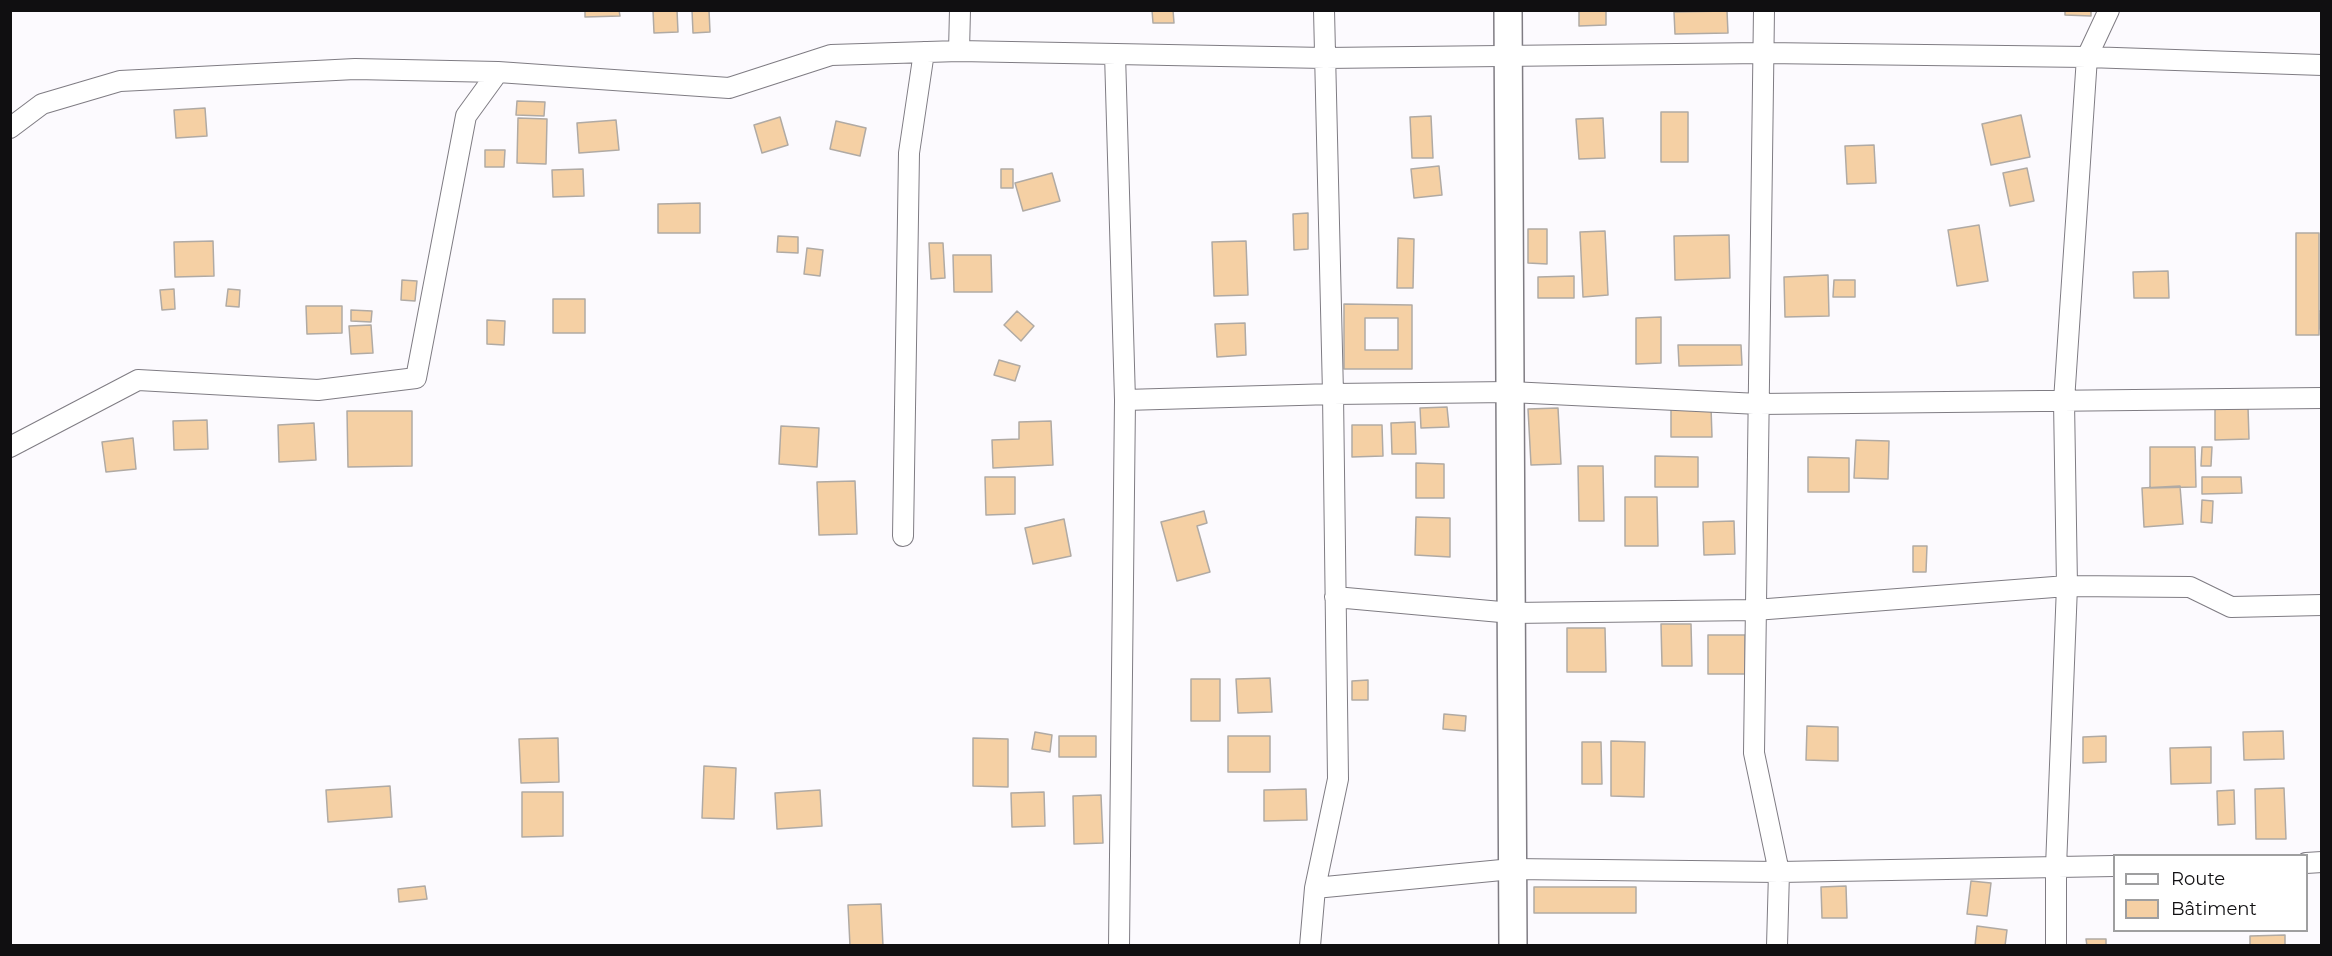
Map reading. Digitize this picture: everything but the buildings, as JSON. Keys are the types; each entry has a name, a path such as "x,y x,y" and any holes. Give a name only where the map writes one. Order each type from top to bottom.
{"street":[{"path":"960,10 960,51"},
{"path":"1310,945 1315,888 1338,779 1333,394 1324,10"},
{"path":"1508,10 1512,945"},
{"path":"1764,10 1754,753 1779,872 1777,945"},
{"path":"2056,945 2056,867 2067,586 2064,401 2087,57 2109,10"},
{"path":"10,128 42,104 120,81 355,69 498,72 729,88 831,56 960,51 1325,57 1764,53 2087,57 2322,65"},
{"path":"903,536 909,153 924,52"},
{"path":"1115,54 1125,400 1119,945"},
{"path":"10,447 138,380 318,390 416,378 466,116 498,72"},
{"path":"1125,400 1510,392 1759,404 2322,398"},
{"path":"1335,597 1512,613 1755,609 2067,586 2190,587 2230,607 2322,605"},
{"path":"1315,888 1512,869 1779,872 2113,866"}]}
